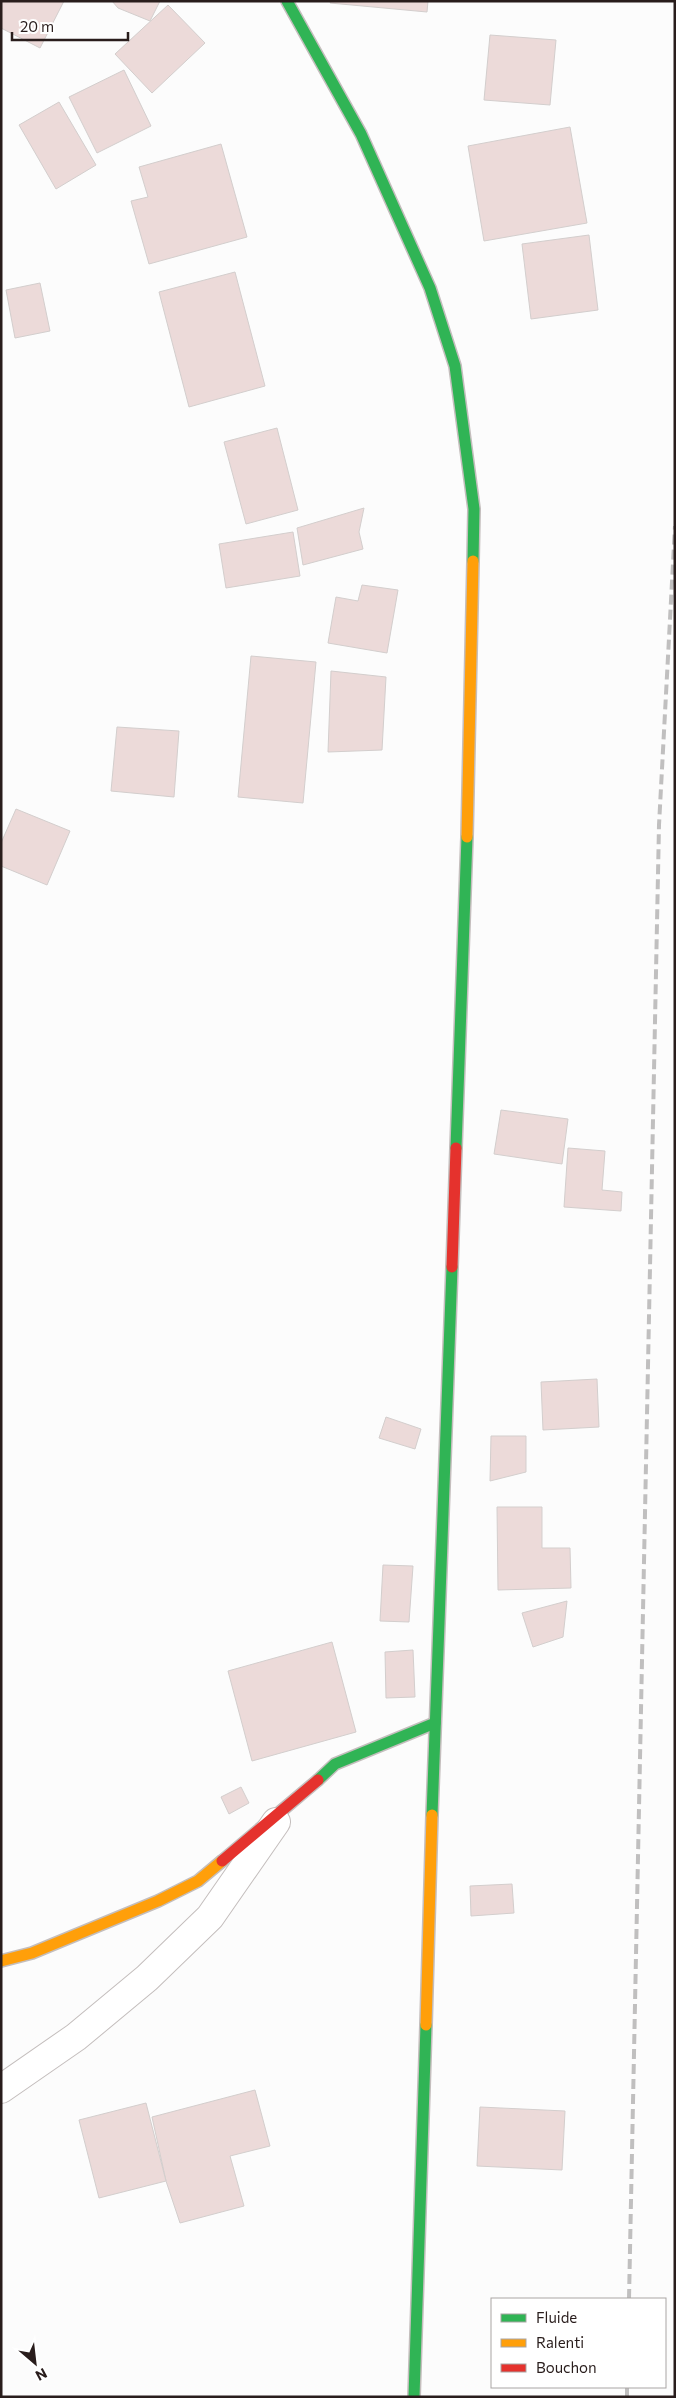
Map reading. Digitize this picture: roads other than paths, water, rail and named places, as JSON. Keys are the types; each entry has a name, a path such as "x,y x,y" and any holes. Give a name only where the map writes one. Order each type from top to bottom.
{"street":[{"path":"287,1 361,134 430,288 455,366 474,509 468,822 435,1723 414,2397"},
{"path":"1,1961 32,1953 158,1901 198,1881 282,1812 335,1764 435,1723"},
{"path":"1,2089 76,2037 147,1978 210,1917 282,1812"}],"railway":[{"path":"629,2298 659,825 675,526"},
{"path":"627,2388 627,2397"}]}
